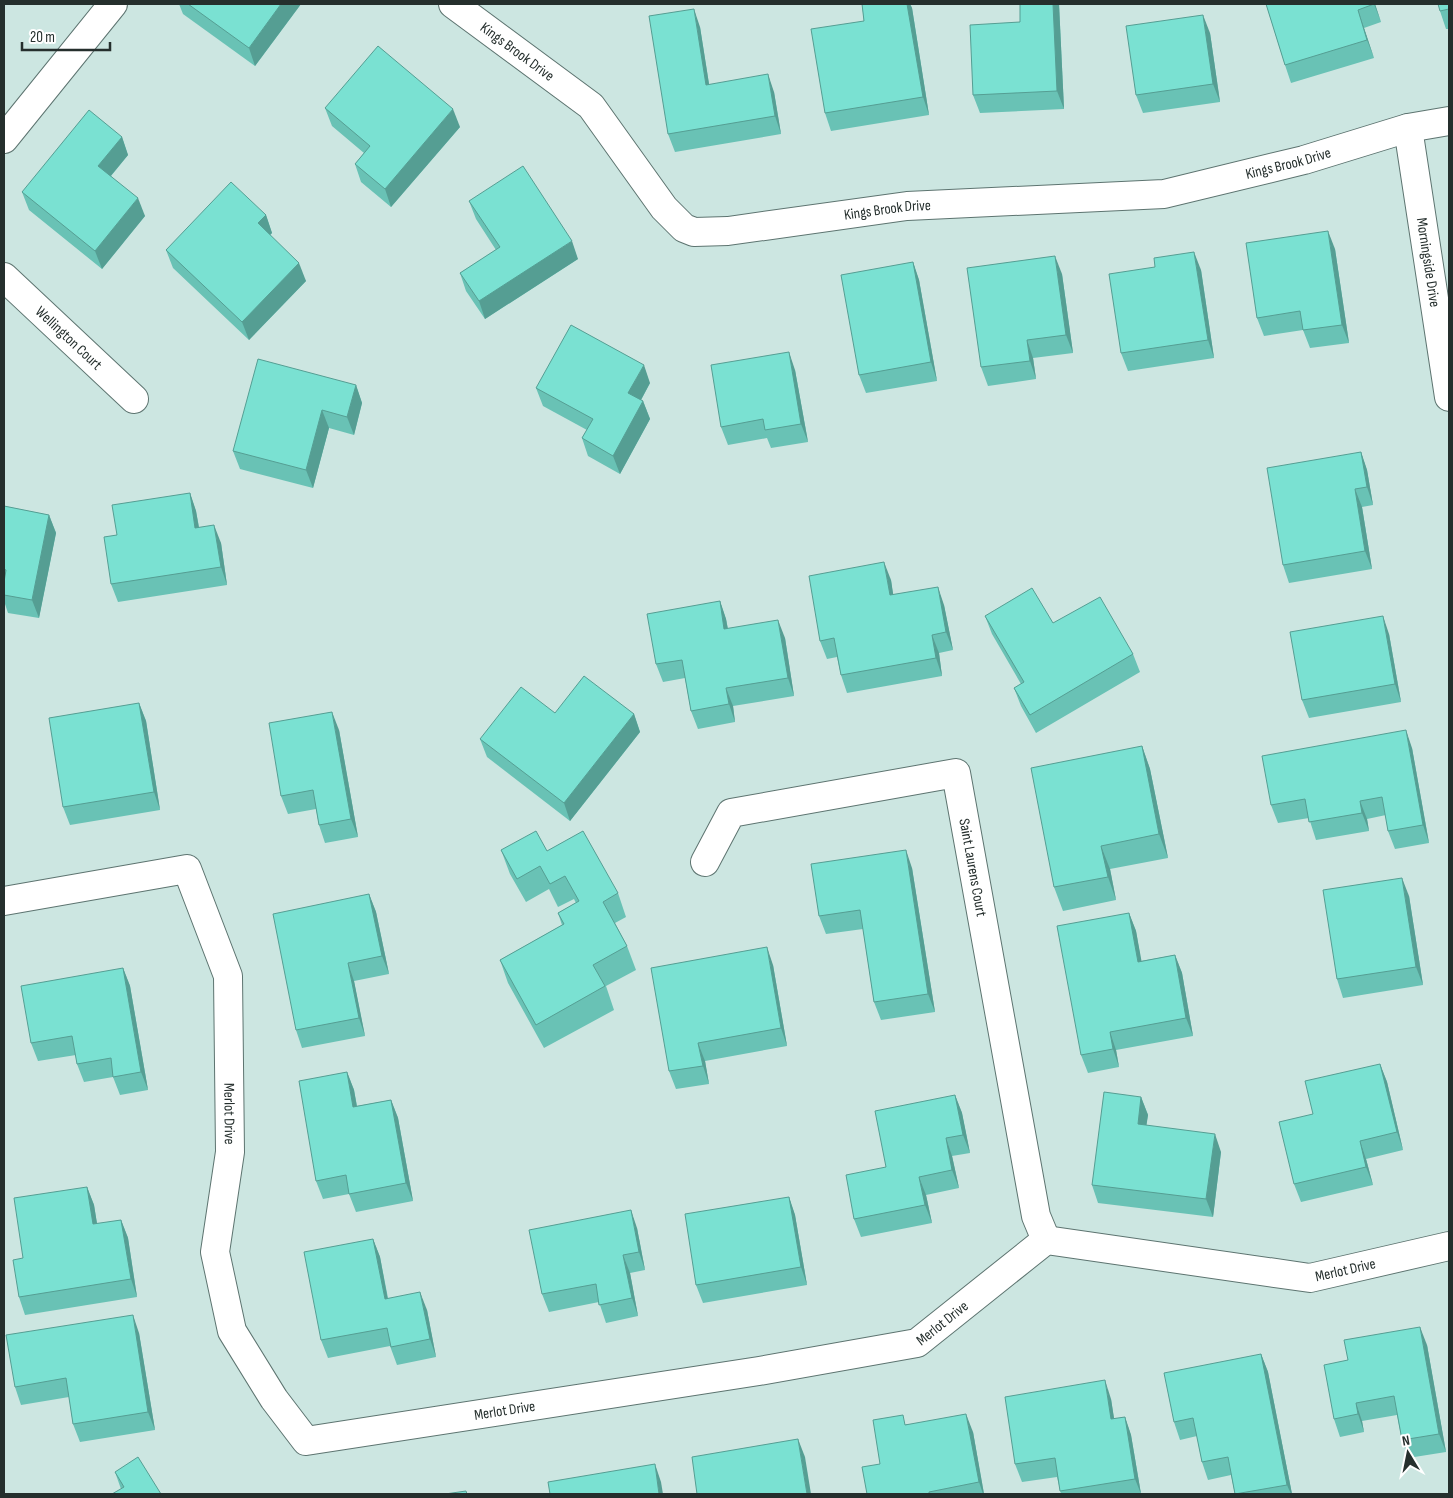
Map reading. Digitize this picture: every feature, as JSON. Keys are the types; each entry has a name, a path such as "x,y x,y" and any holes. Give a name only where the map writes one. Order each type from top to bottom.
{"street":[{"path":"4,139 113,4"},
{"name":"Kings Brook Drive","path":"453,4 591,106 664,208 684,228 694,232 728,231 907,206 1164,194 1304,160 1408,128 1449,121"},
{"name":"Morningside Drive","path":"1408,128 1449,396"},
{"name":"Wellington Court","path":"4,277 134,399"},
{"name":"Saint Laurens Court","path":"705,862 731,813 956,774 1036,1216 1046,1240"},
{"name":"Merlot Drive","path":"4,901 187,869 228,976 230,1152 215,1252 232,1331 274,1400 306,1441 759,1371 917,1343 1046,1240 1310,1278 1449,1246"}],"building":[{"path":"188,4 281,4 249,48"},
{"path":"862,4 907,4 923,97 825,113 811,29 864,21"},
{"path":"1020,4 1053,4 1057,91 973,95 970,25 1020,22"},
{"path":"1266,4 1374,4 1358,10 1367,40 1285,65"},
{"path":"1438,4 1449,4 1449,9 1440,11"},
{"path":"694,9 706,85 768,74 775,116 668,134 649,16"},
{"path":"1203,15 1213,84 1136,95 1126,26"},
{"path":"378,46 453,109 385,189 355,164 370,146 325,108"},
{"path":"89,110 122,137 98,166 138,198 95,251 22,192"},
{"path":"523,166 572,241 479,301 460,273 500,247 469,201"},
{"path":"231,182 266,215 258,223 299,263 242,322 166,250"},
{"path":"1328,231 1342,325 1303,330 1300,311 1257,318 1246,243"},
{"path":"1194,252 1208,340 1121,353 1109,274 1155,267 1154,258"},
{"path":"1055,256 1066,335 1027,340 1030,361 981,367 967,268"},
{"path":"913,262 931,362 859,375 841,275"},
{"path":"571,325 644,365 628,393 643,401 613,456 582,438 593,419 536,388"},
{"path":"789,352 801,424 765,430 763,419 721,427 711,365"},
{"path":"258,359 356,385 347,417 322,410 306,470 233,451"},
{"path":"1361,452 1367,487 1355,489 1365,551 1283,565 1267,468"},
{"path":"190,493 195,528 214,525 221,567 111,584 104,537 117,535 112,505"},
{"path":"4,506 49,515 32,600 4,595 6,570 4,569"},
{"path":"884,562 890,595 938,587 946,632 932,635 936,658 841,675 834,638 820,641 809,576"},
{"path":"1032,588 1053,623 1100,597 1133,654 1030,715 1014,688 1024,682 985,616"},
{"path":"720,601 724,629 778,620 788,678 726,688 729,704 691,711 682,660 656,664 647,614"},
{"path":"1383,616 1395,684 1302,700 1290,632"},
{"path":"584,676 634,714 564,803 480,739 521,687 555,713"},
{"path":"139,703 154,792 63,807 49,718"},
{"path":"332,712 351,819 319,825 313,790 281,796 269,723"},
{"path":"1406,730 1423,825 1388,831 1382,797 1360,801 1362,813 1309,822 1305,799 1271,805 1262,756"},
{"path":"1142,746 1159,834 1101,846 1108,877 1054,887 1031,768"},
{"path":"536,831 547,851 583,831 618,893 603,902 627,946 593,965 605,986 536,1025 500,960 564,924 558,913 579,901 565,876 550,884 540,866 517,879 501,850"},
{"path":"906,850 928,994 874,1002 860,910 819,916 811,864"},
{"path":"1402,878 1416,967 1337,979 1323,890"},
{"path":"369,894 382,956 348,963 359,1018 296,1030 273,914"},
{"path":"1129,913 1138,962 1175,955 1186,1018 1110,1032 1113,1049 1081,1055 1057,926"},
{"path":"767,947 781,1028 698,1043 703,1066 669,1071 651,968"},
{"path":"123,968 141,1072 113,1077 111,1058 77,1064 72,1036 31,1043 21,986"},
{"path":"1380,1064 1397,1132 1360,1141 1366,1167 1294,1184 1279,1122 1313,1114 1305,1081"},
{"path":"347,1072 353,1107 391,1100 406,1183 349,1194 346,1175 316,1181 299,1081"},
{"path":"1104,1092 1141,1097 1138,1124 1215,1134 1206,1199 1092,1185"},
{"path":"955,1095 963,1135 946,1138 952,1170 919,1177 925,1205 854,1219 846,1175 886,1167 875,1111"},
{"path":"87,1187 93,1224 121,1220 131,1279 19,1297 13,1260 23,1258 14,1198"},
{"path":"789,1197 801,1267 696,1285 685,1214"},
{"path":"631,1210 639,1252 623,1255 632,1298 599,1305 596,1284 542,1294 529,1230"},
{"path":"373,1239 385,1299 420,1292 430,1339 391,1347 387,1328 321,1340 304,1252"},
{"path":"133,1315 148,1412 73,1424 66,1378 15,1387 6,1335"},
{"path":"1420,1327 1439,1434 1402,1440 1394,1396 1356,1403 1358,1414 1334,1419 1324,1365 1348,1360 1344,1340"},
{"path":"1261,1354 1287,1485 1235,1494 1228,1457 1202,1462 1193,1418 1174,1422 1164,1373"},
{"path":"1105,1380 1111,1419 1125,1417 1135,1479 1060,1491 1055,1458 1015,1464 1005,1397"},
{"path":"966,1414 979,1482 929,1492 929,1494 867,1494 862,1467 880,1464 873,1420 903,1415 905,1425"},
{"path":"798,1439 807,1494 697,1494 692,1457"},
{"path":"138,1457 161,1494 112,1494 124,1487 115,1472"},
{"path":"655,1464 659,1494 550,1494 548,1482"},
{"path":"466,1491 467,1494 445,1494"}]}
